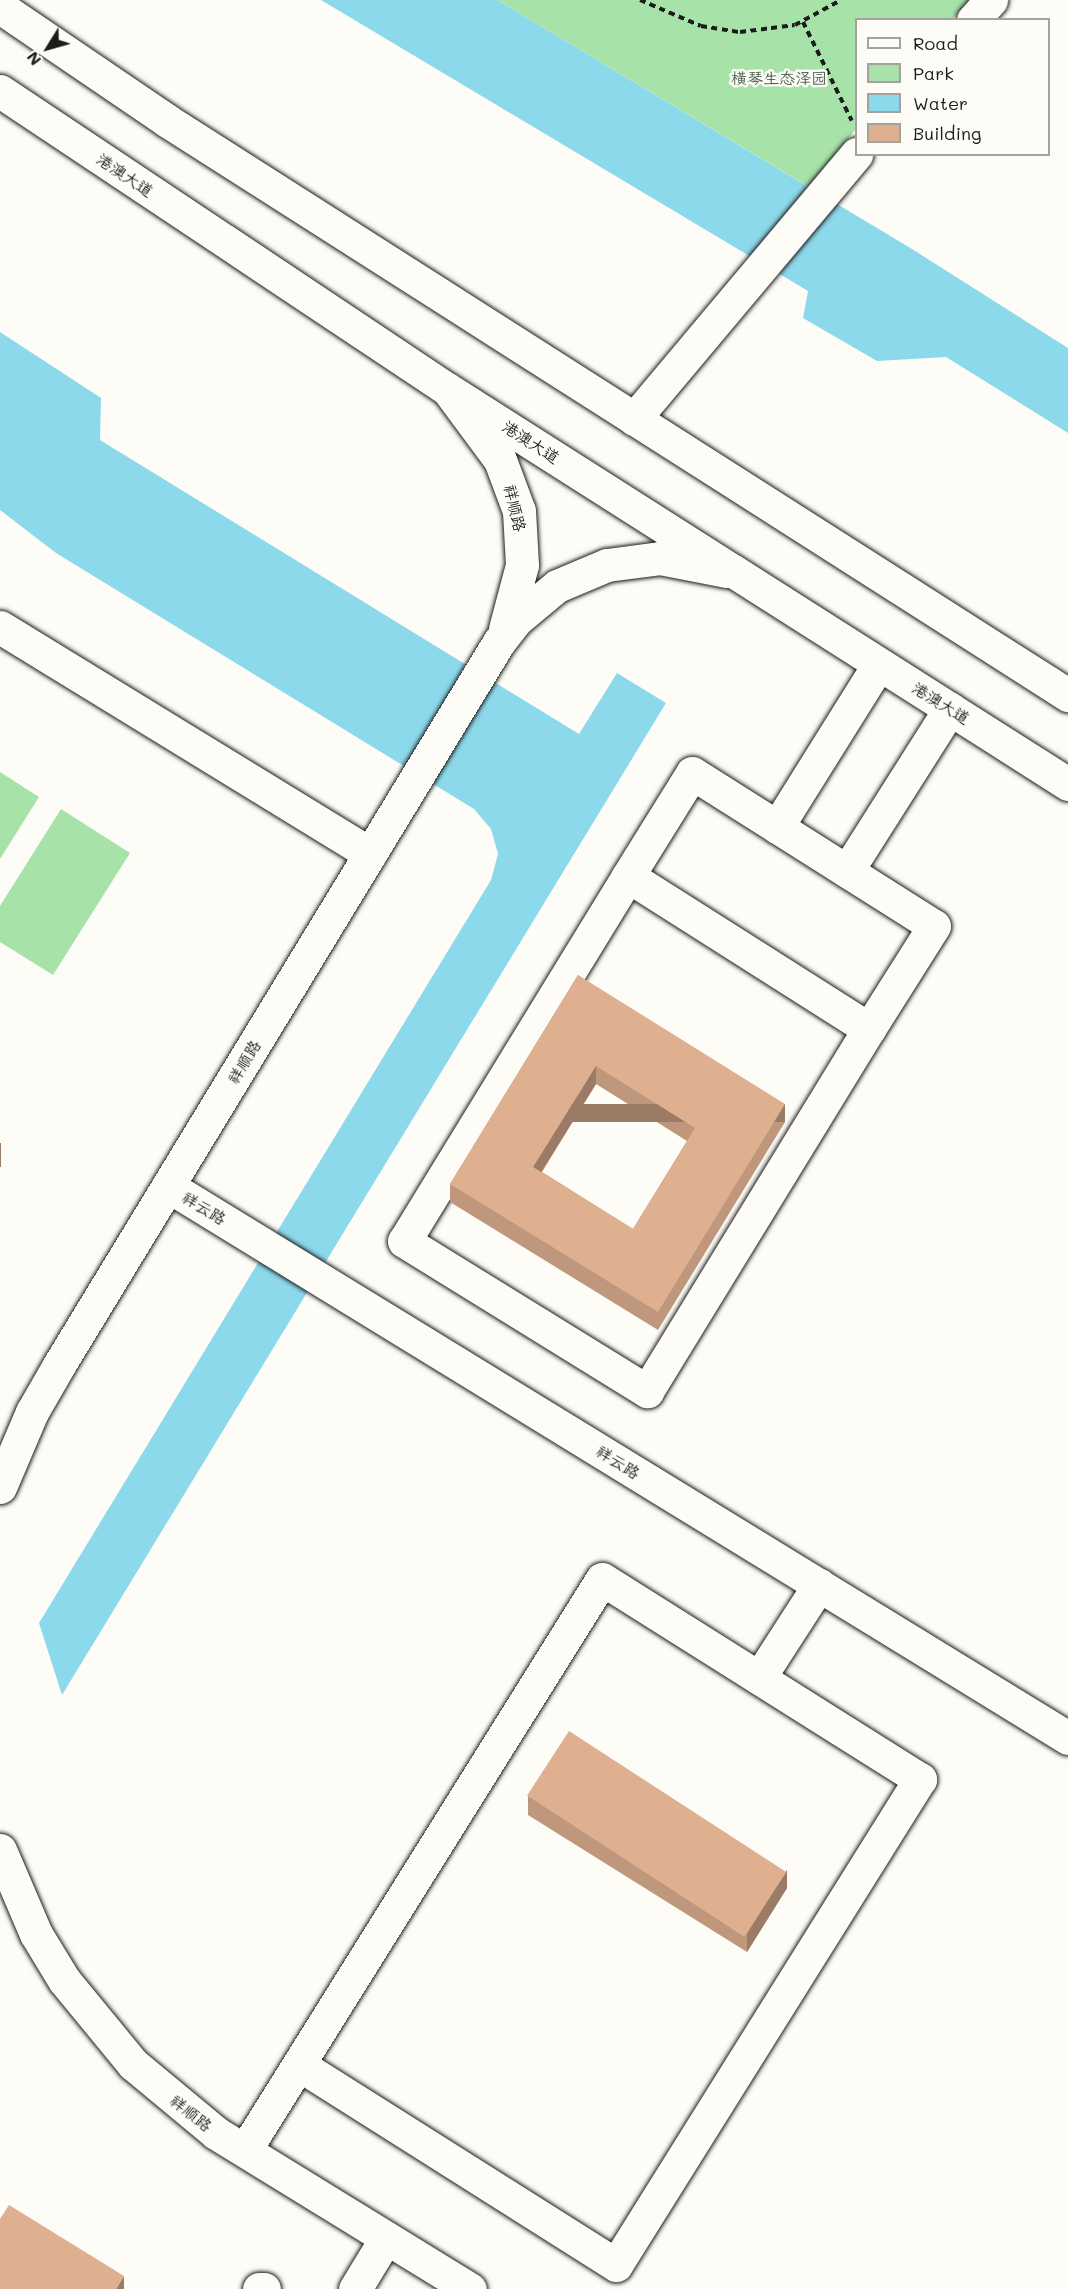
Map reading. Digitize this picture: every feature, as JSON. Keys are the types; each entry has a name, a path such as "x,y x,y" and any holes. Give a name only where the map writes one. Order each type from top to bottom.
{"street":[{"path":"0,7 166,120 1068,695"},
{"name":"港澳大道","path":"0,91 447,389 1068,784"},
{"path":"634,418 848,165"},
{"name":"祥顺路","path":"447,389 500,460 519,511 522,565 513,608 499,642"},
{"name":"祥顺路","path":"0,1488 32,1412 499,642 516,620 550,592 607,565 660,558 696,562 739,575"},
{"path":"0,627 370,854"},
{"path":"777,826 879,664"},
{"path":"847,871 950,709"},
{"path":"692,773 847,871 934,926 647,1391 404,1241 692,773"},
{"path":"628,876 869,1029"},
{"name":"祥云路","path":"168,1186 1068,1738"},
{"path":"245,2150 602,1579 920,1779 616,2265 300,2065"},
{"path":"759,1678 819,1585"},
{"name":"祥顺路","path":"0,1850 36,1934 96,2024 174,2101 245,2150 470,2289"},
{"path":"355,2289 386,2238"},
{"path":"259,2289 264,2289"}],"path":[{"path":"640,0 701,26 740,32 768,32 803,22 841,0"},
{"path":"803,22 855,127"}],"green space":[{"name":"横琴生态泽园","path":"497,0 970,0 953,18 855,18 855,130 809,187"},
{"path":"0,772 39,797 0,859"},
{"path":"61,809 130,853 53,975 0,942 0,906"}],"water":[{"path":"321,0 497,0 912,249 1068,348 1068,433 946,357 877,361 803,318 808,291"},
{"path":"0,332 101,398 100,440 579,734 617,673 666,703 62,1695 39,1623 491,880 498,854 491,829 474,809 56,553 0,510"}],"building":[{"path":"578,975 785,1104 658,1312 450,1184","holes":["596,1066 695,1128 633,1229 533,1167"]},
{"path":"569,1731 786,1872 744,1937 527,1796"},
{"path":"9,2205 124,2276 116,2289 0,2289 0,2219"}]}
